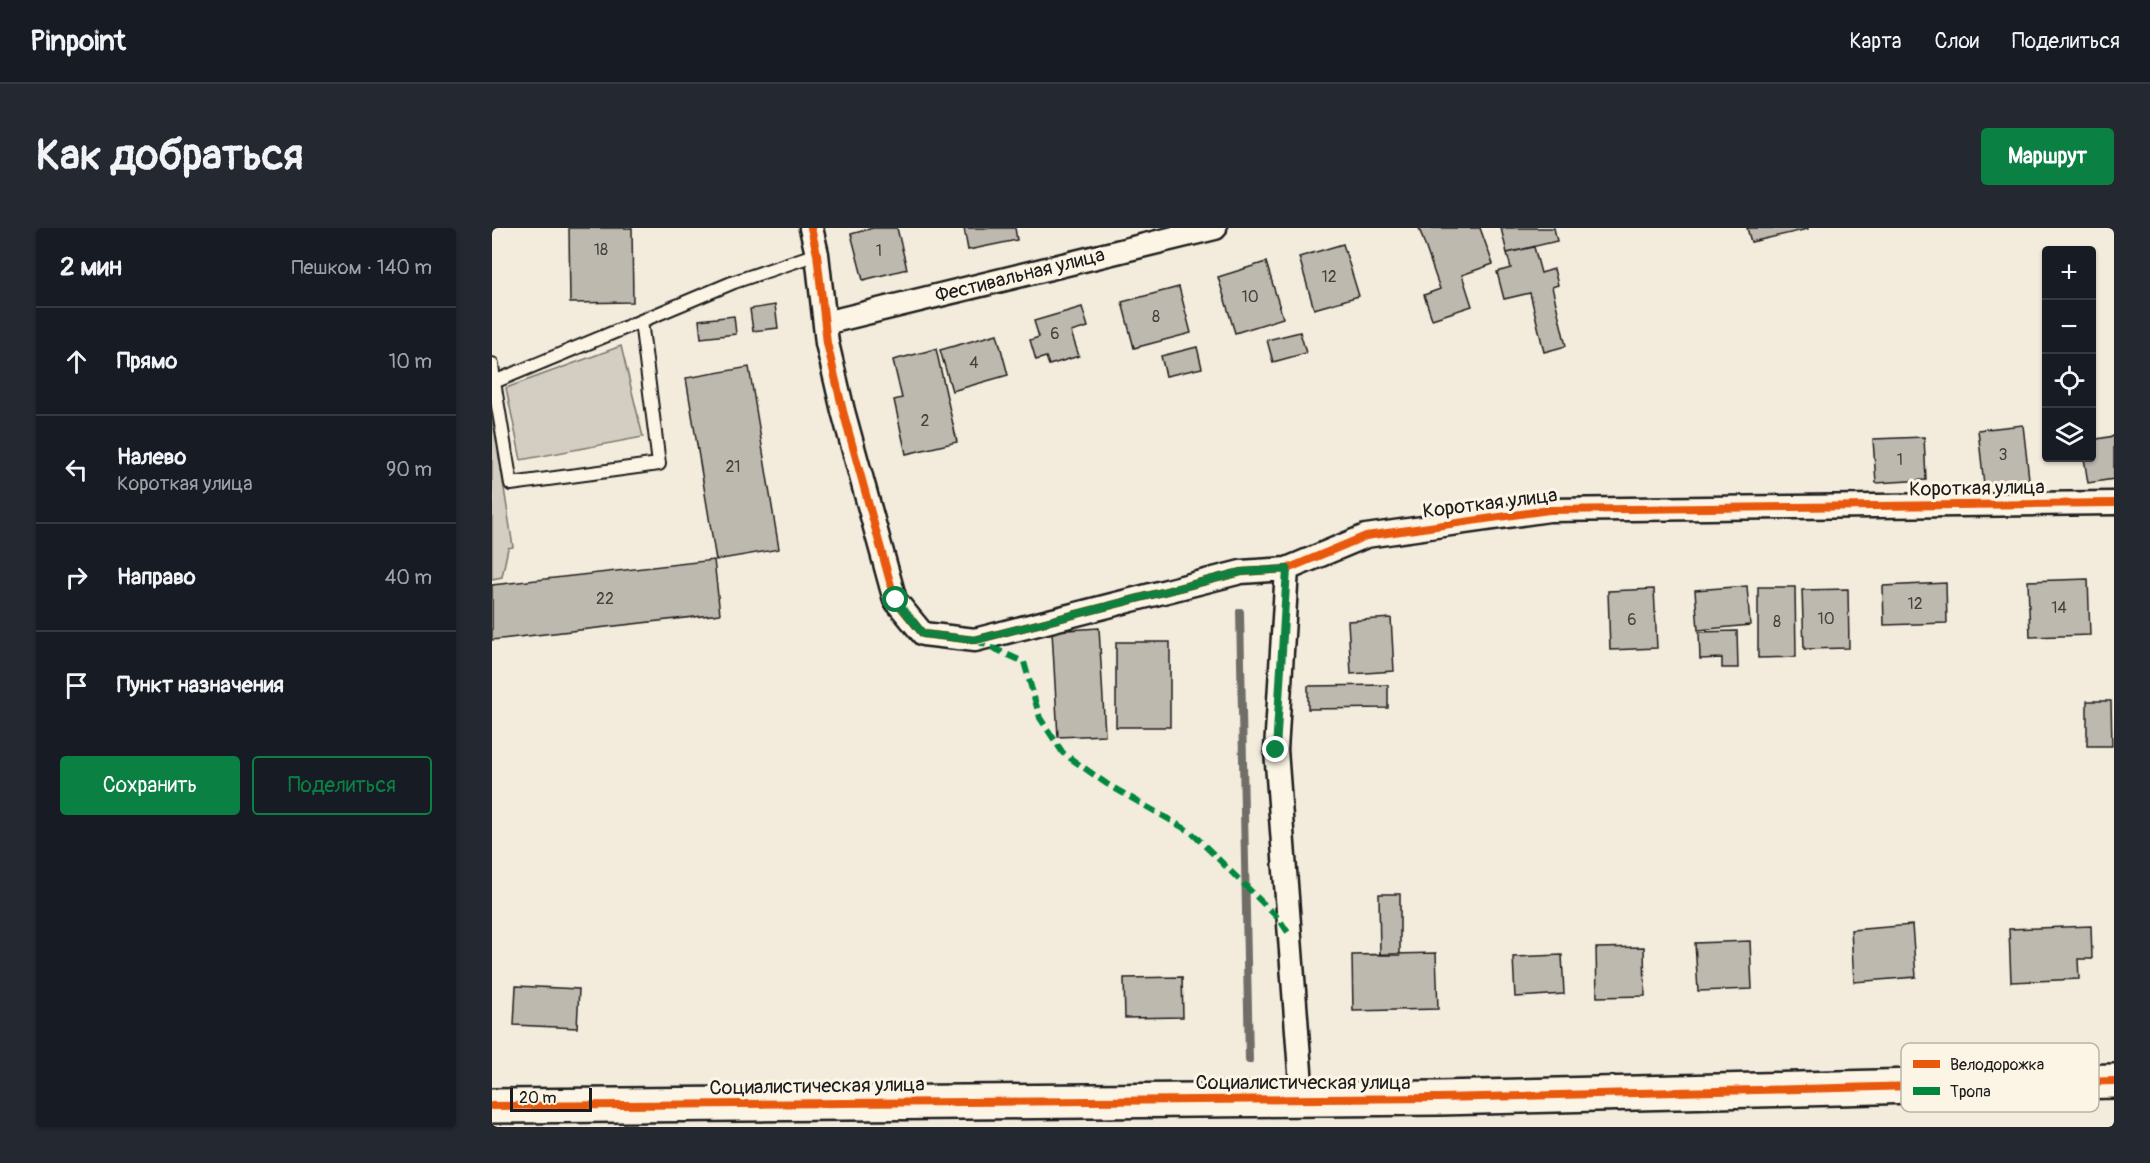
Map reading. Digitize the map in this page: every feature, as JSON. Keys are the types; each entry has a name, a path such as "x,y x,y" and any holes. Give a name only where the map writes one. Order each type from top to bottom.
{"street":[{"path":"811,228 817,254 825,322"},
{"name":"Фестивальная улица","path":"825,322 1215,228"},
{"name":"Короткая улица","path":"825,322 827,343 843,411 896,600 923,634 975,640 1241,572 1287,569 1366,536 1549,510 2114,503"},
{"path":"1287,569 1276,750 1302,1098"},
{"name":"Социалистическая улица","path":"2099,1081 2114,1081"},
{"name":"Социалистическая улица","path":"492,1106 1439,1098 1901,1086"}],"lane":[{"path":"493,382 734,282 817,254"},
{"path":"492,364 493,382 511,484 659,464 641,321"}],"shaded area":[{"path":"621,346 643,437 521,460 506,388"},
{"path":"492,410 513,547 508,548 502,577 492,579"}],"building":[{"path":"569,228 632,228 633,302 570,303"},
{"path":"873,228 897,228 907,269 863,280 851,234"},
{"path":"964,228 1015,228 1017,240 968,250"},
{"path":"1419,228 1480,228 1493,264 1462,275 1472,306 1432,319 1424,295 1440,289"},
{"path":"1501,228 1554,228 1557,241 1507,253"},
{"path":"1747,228 1808,228 1808,229 1751,242"},
{"path":"1343,244 1359,296 1314,309 1299,257"},
{"path":"1534,247 1541,273 1554,269 1558,285 1552,287 1566,346 1544,352 1530,293 1504,299 1497,272 1511,268 1507,253"},
{"path":"1266,262 1283,318 1235,333 1218,277"},
{"path":"1179,287 1191,333 1134,348 1122,302"},
{"path":"775,305 778,328 753,331 750,309"},
{"path":"1082,307 1088,327 1071,332 1079,356 1049,365 1046,357 1036,360 1030,340 1039,337 1034,321"},
{"path":"734,316 736,334 701,338 699,320"},
{"path":"1300,332 1306,353 1273,362 1267,340"},
{"path":"997,334 1008,375 952,391 940,350"},
{"path":"1197,347 1202,368 1166,376 1161,356"},
{"path":"936,349 957,442 906,454 894,400 902,398 893,360"},
{"path":"749,367 779,549 716,560 686,378"},
{"path":"2023,425 2029,479 1984,485 1978,430"},
{"path":"2114,436 2114,479 2088,483 2085,462 2096,462 2096,439"},
{"path":"1924,437 1926,480 1876,483 1873,439"},
{"path":"714,560 720,614 492,640 492,585"},
{"path":"2088,579 2090,635 2030,637 2028,581"},
{"path":"1946,583 1947,623 1884,625 1883,586"},
{"path":"1747,586 1750,625 1698,630 1695,590"},
{"path":"1758,587 1795,587 1796,657 1758,658"},
{"path":"1654,589 1657,648 1610,650 1608,591"},
{"path":"1848,589 1849,648 1804,649 1802,590"},
{"path":"1391,618 1394,671 1351,674 1348,621"},
{"path":"1099,628 1105,735 1058,737 1052,631"},
{"path":"1737,631 1738,668 1722,668 1722,658 1700,659 1699,632"},
{"path":"1116,642 1170,642 1170,727 1116,727"},
{"path":"1388,685 1388,708 1308,709 1308,686"},
{"path":"2087,701 2111,701 2112,746 2087,746"},
{"path":"1379,894 1400,894 1400,955 1380,955"},
{"path":"1912,925 1916,977 1854,982 1851,930"},
{"path":"2091,926 2092,959 2078,959 2079,979 2011,982 2009,929"},
{"path":"1750,941 1752,989 1698,991 1695,943"},
{"path":"1644,947 1645,996 1597,997 1596,948"},
{"path":"1436,953 1438,1009 1353,1011 1352,955"},
{"path":"1562,955 1564,994 1515,997 1513,957"},
{"path":"1182,977 1183,1017 1125,1018 1124,978"},
{"path":"516,986 579,989 577,1028 514,1025"}],"waterway":[{"path":"1240,612 1249,1060"}],"marked path":[{"path":"975,640 1024,662 1040,718 1063,753 1107,784 1191,832 1279,919 1289,934"}],"cycle path":[{"path":"811,228 817,254 827,343 843,411 895,600 923,634 975,640 1241,572 1287,569 1366,536 1549,510 2114,503"},
{"path":"2099,1081 2114,1081"},
{"path":"492,1106 1439,1098 1901,1086"}],"route":[{"path":"896,600 923,634 975,640 1241,572 1287,569 1276,750"}]}
